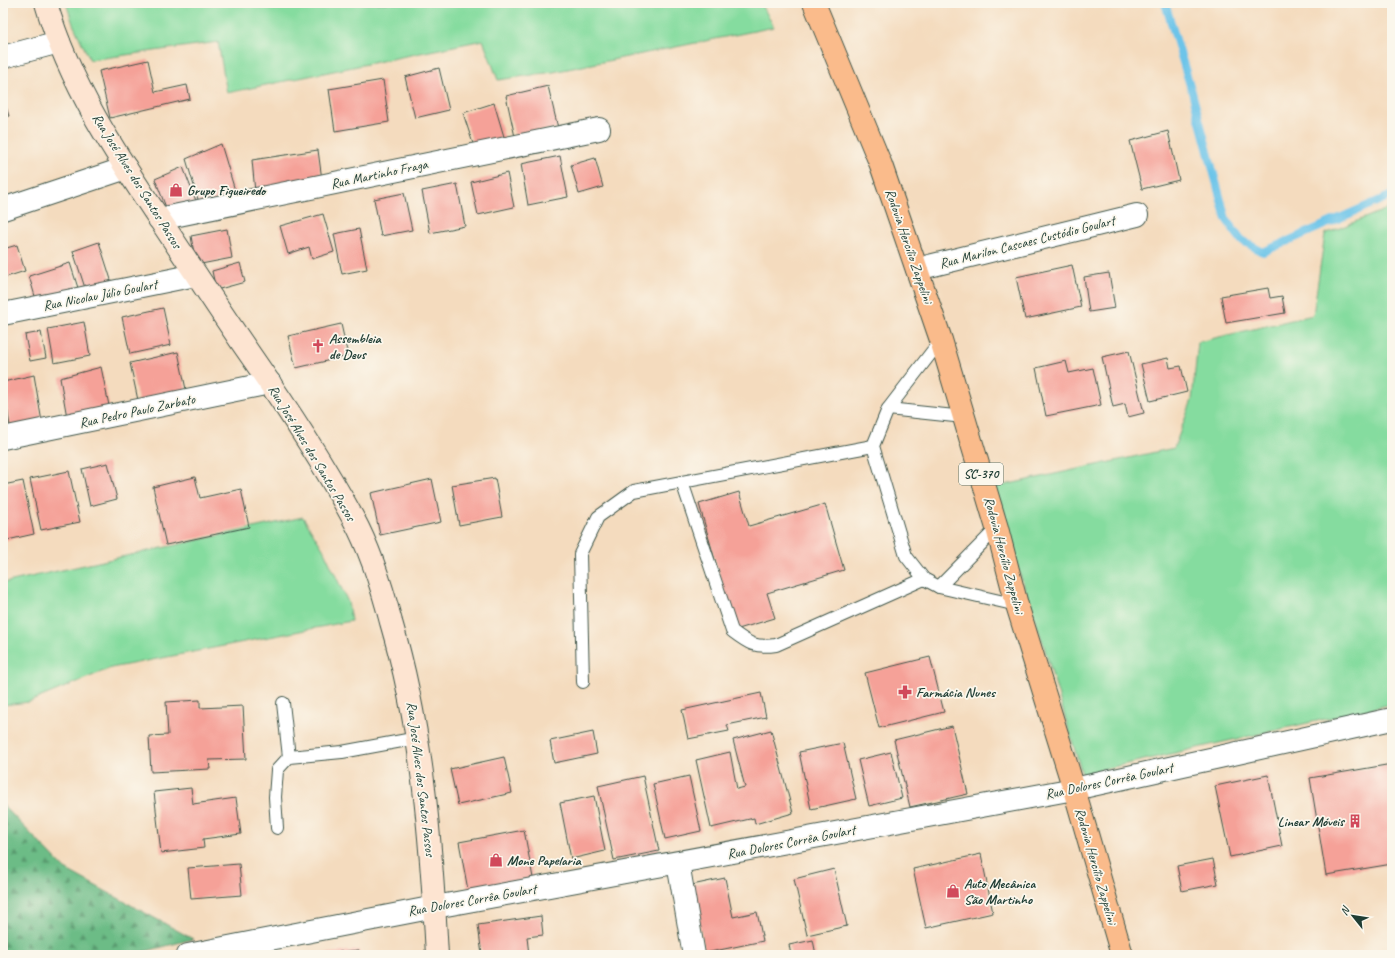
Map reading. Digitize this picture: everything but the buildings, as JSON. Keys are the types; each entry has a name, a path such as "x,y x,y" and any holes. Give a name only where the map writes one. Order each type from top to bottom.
{"main road":[{"name":"Rodovia Hercílio Zappelini","path":"814,3 881,165 940,340 997,528 1017,605 1074,789 1122,955"}],"street":[{"name":"Rua José Alves dos Santos Passos","path":"46,3 59,42 71,70 104,133 196,275 270,383 354,520 373,566 385,600 399,649 418,738 429,824 437,955"},
{"path":"3,56 59,42"},
{"name":"Rua Martinho Fraga","path":"159,219 599,129"},
{"path":"3,209 126,168"},
{"name":"Rua Marilon Cascaes Custódio Goulart","path":"917,269 1137,215"},
{"name":"Rua Nicolau Júlio Goulart","path":"3,314 196,275"},
{"name":"Rua Pedro Paulo Zarbato","path":"3,438 270,383"},
{"name":"Rua Dolores Corrêa Goulart","path":"188,955 435,907 1074,789 1392,719"},
{"path":"678,863 694,955"}],"lane":[{"path":"940,340 888,409 873,446 906,556 924,578 939,587 1017,605"},
{"path":"888,409 964,417"},
{"path":"583,682 580,554 598,516 634,490 873,446"},
{"path":"682,482 732,631 745,641 761,647 776,645 924,578"},
{"path":"939,587 997,528"},
{"path":"283,703 289,757"},
{"path":"277,828 275,797 277,770 289,757 342,752 418,738"}],"green space":[{"path":"66,3 761,3 774,27 553,72 498,80 483,40 227,93 218,42 90,60 73,24"},
{"path":"1392,207 1392,704 1082,774 1043,643 991,488 1174,448 1192,400 1198,342 1313,315 1325,234"},
{"path":"303,517 323,549 348,602 351,621 111,668 29,702 3,705 3,583"},
{"path":"3,805 65,869 193,939 131,955 3,955"}],"waterway":[{"path":"1165,3 1192,92 1226,219 1241,240 1263,252 1392,195"}],"place":[{"name":"Grupo Figueiredo","path":"176,190"},
{"name":"Assembleia de Deus","path":"318,346"},
{"name":"Farmácia Nunes","path":"905,692"},
{"name":"Linear Móveis","path":"1355,821"},
{"name":"Mone Papelaria","path":"496,860"},
{"name":"Auto Mecânica São Martinho","path":"953,891"}]}
